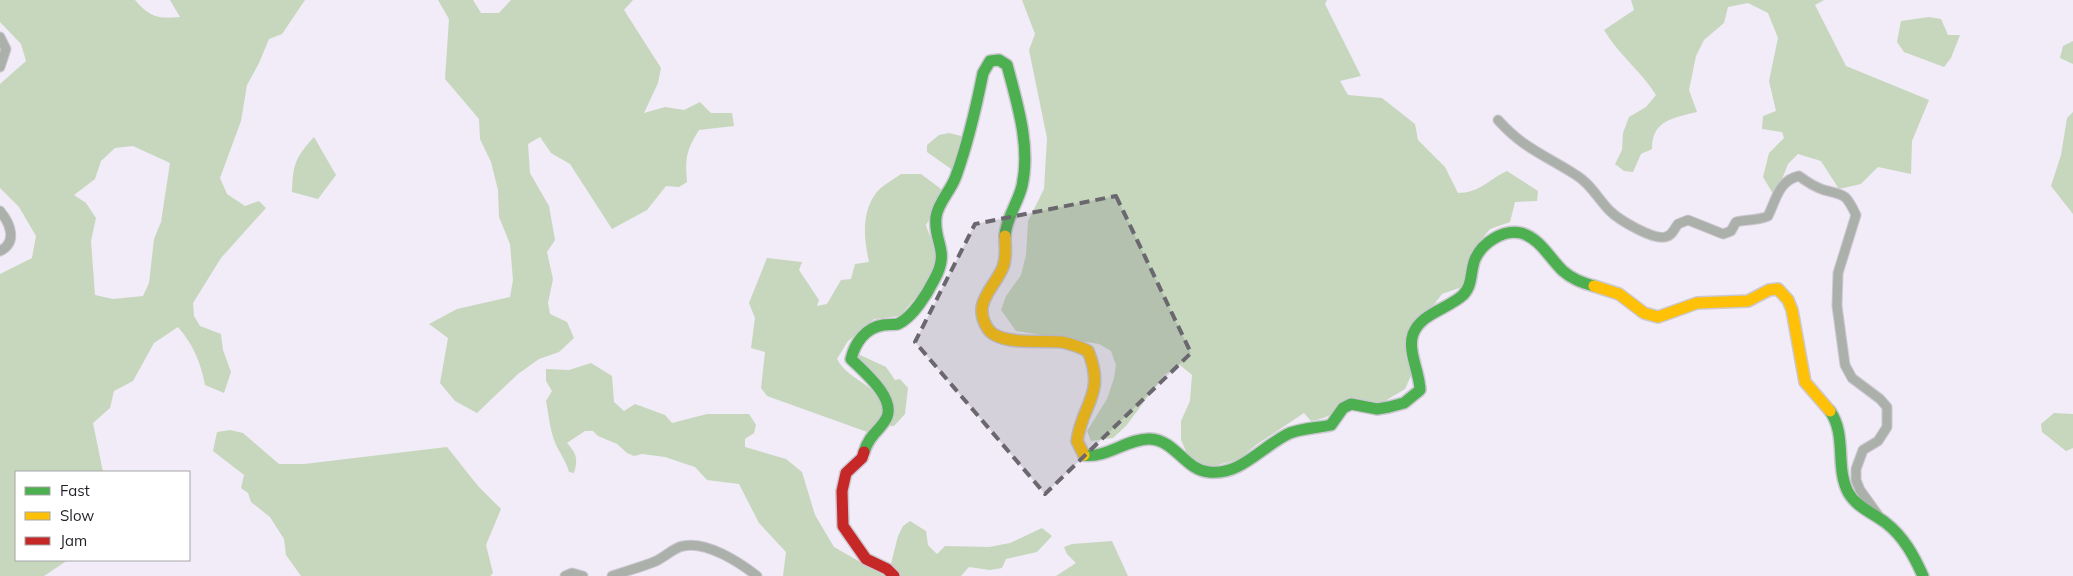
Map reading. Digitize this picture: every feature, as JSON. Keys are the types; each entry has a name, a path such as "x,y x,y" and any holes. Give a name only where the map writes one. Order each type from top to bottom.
{"street":[{"path":"0,38 6,49 0,67"},
{"path":"894,576 893,572 861,553 843,526 842,491 846,474 862,458 868,439 887,417 888,411 886,399 878,386 851,359 852,350 855,343 870,330 879,325 897,324 905,318 927,294 938,274 942,249 936,227 936,214 952,188 964,156 986,66 990,61 999,60 1007,65 1014,89 1022,132 1023,182 1006,228 1006,257 1002,270 998,279 983,297 981,315 991,333 1001,337 1059,342 1076,345 1088,351 1094,362 1096,382 1076,442 1079,450 1085,456 1096,456 1125,444 1157,439 1169,446 1195,469 1209,473 1221,472 1236,468 1291,432 1331,425 1343,408 1351,404 1377,409 1404,403 1420,390 1421,376 1412,350 1413,333 1418,325 1443,305 1464,293 1468,288 1473,262 1478,252 1496,238 1515,233 1539,243 1568,276 1592,288 1606,289 1628,298 1647,315 1663,317 1700,302 1737,302 1750,300 1769,290 1776,289 1782,292 1789,302 1798,335 1803,376 1812,392 1831,409 1836,421 1846,487 1853,498 1867,512 1880,519"},
{"path":"1498,120 1509,132 1534,152 1588,184 1612,213 1655,236 1664,238 1671,235 1678,224 1688,220 1723,234 1731,231 1736,222 1747,218 1763,219 1768,216 1784,182 1799,176 1814,186 1842,193 1847,198 1856,215 1838,273 1837,306 1845,365 1852,378 1880,399 1887,407 1887,427 1878,441 1863,450 1856,469 1856,480 1860,490 1880,519 1904,541 1924,576"},
{"path":"0,211 6,218 11,238 8,246 0,252"},
{"path":"612,576 656,561 682,546 694,545 733,560 757,576"},
{"path":"565,576 572,573 583,576"}],"highlighted area":[{"path":"1116,196 1191,353 1045,494 915,342 975,224"}],"green space":[{"path":"0,0 135,0 154,16 165,18 180,17 170,0 305,0 282,34 269,39 247,85 241,121 220,178 227,194 245,206 259,201 266,208 221,258 193,303 194,316 200,326 221,334 223,350 231,372 224,393 205,385 196,354 178,327 154,343 133,381 114,391 110,408 93,423 103,471 15,471 15,561 66,561 44,576 0,576 0,274 32,258 36,236 19,207 0,188 0,84 26,61 21,44 0,22","holes":["133,146 170,163 161,222 154,239 149,283 143,296 113,299 95,295 91,241 96,218 86,203 74,195 95,179 101,161 115,148"]},
{"path":"438,0 473,0 481,13 499,13 511,0 633,0 624,10 661,68 658,83 644,113 665,107 684,110 700,102 711,113 732,113 734,126 699,130 687,155 687,182 679,187 666,186 647,210 612,229 570,164 551,153 540,137 528,144 530,173 549,206 555,240 547,252 553,279 548,303 550,314 567,322 574,338 559,352 539,359 518,374 477,413 455,401 440,383 448,338 429,324 457,309 510,297 513,280 510,244 499,217 498,190 491,162 480,139 479,119 445,79 449,19"},
{"path":"1022,0 1327,0 1325,4 1361,76 1340,81 1348,95 1382,98 1415,124 1418,140 1445,167 1458,193 1472,191 1507,171 1538,191 1537,201 1515,202 1510,222 1490,229 1473,250 1465,286 1442,294 1406,334 1413,371 1405,389 1380,404 1349,397 1341,407 1323,418 1311,421 1304,413 1256,445 1240,459 1211,467 1197,465 1190,460 1181,440 1181,421 1190,401 1192,375 1180,365 1164,375 1126,426 1113,438 1091,441 1087,431 1107,399 1114,378 1116,365 1111,351 1099,344 1016,331 1001,310 1006,296 1021,275 1026,255 1028,221 1044,189 1047,138 1029,50 1035,34"},
{"path":"1631,0 1824,0 1815,5 1846,66 1929,100 1912,141 1911,174 1878,167 1861,184 1839,189 1821,161 1798,154 1788,164 1775,197 1763,177 1769,153 1784,138 1782,132 1762,129 1763,116 1776,111 1769,81 1778,38 1768,13 1748,3 1728,7 1724,23 1704,40 1696,56 1689,90 1697,112 1672,119 1660,126 1653,139 1652,149 1641,154 1633,172 1624,171 1615,164 1622,150 1623,133 1629,117 1646,107 1656,95 1604,30 1634,10"},
{"path":"1929,17 1941,19 1948,35 1960,35 1951,58 1944,67 1904,52 1897,42 1901,21"},
{"path":"2073,41 2073,64 2060,58 2063,46"},
{"path":"2073,112 2073,214 2051,186 2061,155 2067,118"},
{"path":"949,133 961,136 966,146 954,171 927,152 927,145 939,135"},
{"path":"314,137 336,175 318,199 292,192 296,162"},
{"path":"901,174 921,174 945,192 926,225 935,248 935,261 933,271 924,287 900,316 874,319 848,341 837,359 849,373 876,395 881,403 884,414 870,433 767,396 761,388 765,352 751,348 755,318 749,303 767,258 802,262 799,270 819,300 817,306 827,304 841,280 851,279 855,264 869,262 865,236 868,209 878,190"},
{"path":"858,354 886,367 895,380 900,379 908,388 905,414 894,426 889,426 892,414 857,357"},
{"path":"591,363 612,376 614,402 624,411 635,404 665,415 672,423 707,414 749,414 756,425 754,433 745,439 745,447 786,459 802,472 815,515 834,547 885,576 783,576 786,552 759,523 739,484 707,480 695,467 665,457 642,454 634,456 627,453 617,444 598,436 593,431 585,431 567,443 573,450 576,460 574,473 569,472 551,430 546,401 552,391 546,381 546,369 569,370"},
{"path":"2054,413 2073,414 2073,448 2066,451 2042,432 2041,424"},
{"path":"230,430 243,433 279,464 304,464 447,447 478,486 501,509 486,545 493,573 490,576 301,576 286,555 284,539 270,517 251,502 248,493 241,488 244,475 213,451 217,432"},
{"path":"910,521 926,531 928,545 937,554 945,546 989,547 1010,543 1042,528 1052,536 1037,552 1006,559 1002,568 990,570 969,567 961,576 897,576 891,564 898,536 903,526"},
{"path":"1112,541 1128,576 1056,576 1076,563 1067,554 1064,547 1072,544"}],"traffic: fast":[{"path":"864,452 869,440 885,421 888,409 882,393 870,377 851,359 853,353 858,342 871,329 883,325 898,324 904,321 923,298 939,270 941,254 936,226 937,212 954,181 960,164 983,73 990,61 999,60 1007,65 1015,94 1022,125 1025,156 1022,186 1005,236"},
{"path":"1084,455 1100,454 1134,442 1150,439 1166,444 1186,461 1201,470 1221,472 1242,465 1290,433 1331,425 1343,408 1351,404 1377,409 1404,403 1420,390 1412,348 1413,334 1428,316 1463,295 1470,282 1473,264 1478,253 1500,235 1514,232 1534,239 1566,274 1585,284 1594,286"},
{"path":"1830,411 1838,430 1842,472 1848,492 1855,502 1886,523 1898,534 1912,554 1923,576"}],"traffic: slow":[{"path":"1005,236 1006,252 1003,267 986,296 982,311 983,320 988,329 1002,338 1022,341 1062,342 1088,351 1095,378 1094,389 1083,417 1077,441 1084,455"},
{"path":"1594,286 1619,294 1644,313 1658,317 1697,303 1748,301 1769,290 1778,289 1788,300 1792,310 1805,382 1830,411"}],"traffic: jam":[{"path":"864,452 862,458 846,473 842,491 843,526 866,559 887,569 894,576"}]}
